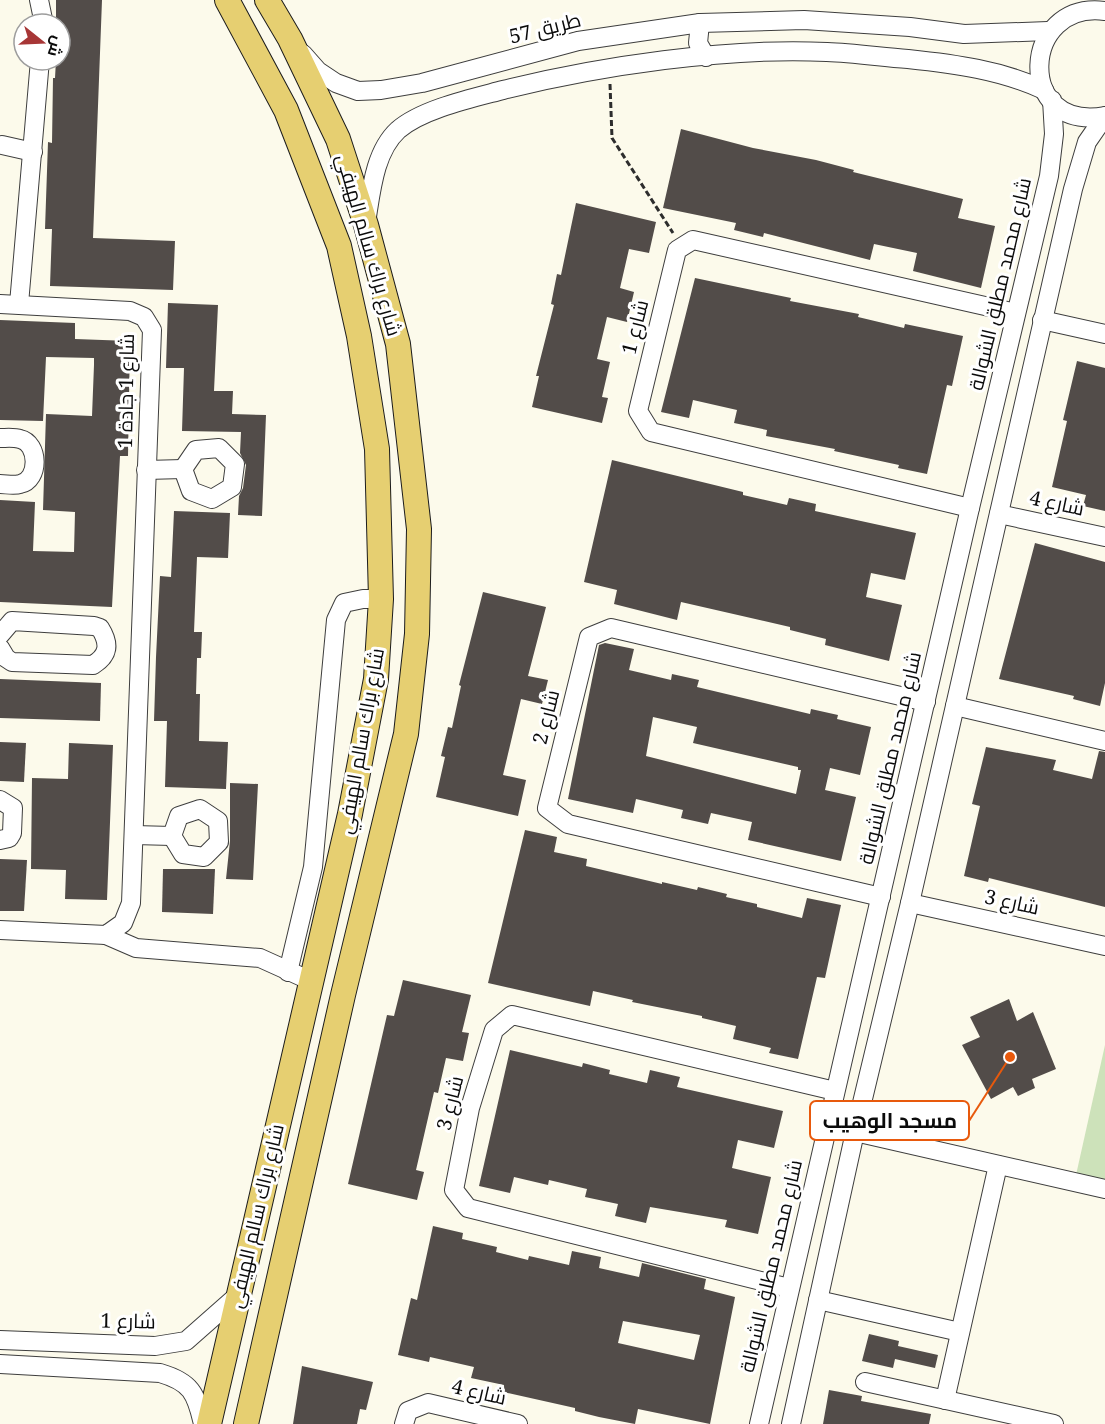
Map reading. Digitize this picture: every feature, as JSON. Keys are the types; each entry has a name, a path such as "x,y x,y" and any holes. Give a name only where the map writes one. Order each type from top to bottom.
{"main road":[{"name":"شارع براك سالم الهيفي","path":"209,1424 350,814 376,680 381,599 377,449 359,336 339,246 286,110 227,0"},
{"name":"شارع براك سالم الهيفي","path":"246,1424 343,995 406,734 417,634 419,529 398,344 366,225 338,139 290,39 267,0"},
{"path":"338,868 343,878 353,884 364,883 373,875"},
{"path":"310,981 328,984 343,995"}],"street":[{"path":"1048,31 1076,7 1105,11"},
{"name":"طريق 57","path":"290,39 318,71 336,83 358,91 381,90 422,82 578,41 700,23 804,20 910,27 964,34 1048,31"},
{"path":"700,23 698,43 706,57"},
{"name":"شارع محمد مطلق الشوالة","path":"759,1424 834,1091 1049,176 1054,134 1048,95 1038,60 1048,31"},
{"path":"366,225 373,182 385,149 397,131 416,117 475,97 538,81 609,70 706,57 772,52 826,52 876,56 969,67 1020,78 1076,115 1105,116"},
{"path":"19,304 39,72"},
{"path":"791,1424 855,1132 941,769 1073,189 1087,142 1105,116"},
{"path":"1,144 33,152"},
{"path":"682,248 693,240 1016,313"},
{"name":"شارع 1","path":"682,248 677,250 638,411 651,432 970,508"},
{"name":"شارع 1 جادة 1","path":"0,304 130,311 138,313 149,323 152,330 131,903 123,923 106,935"},
{"path":"1042,320 1105,334"},
{"path":"0,438 21,439 28,443 34,463 32,475 27,481 20,484 0,484"},
{"name":"شارع 1 جادة 1","path":"146,470 183,469"},
{"name":"شارع 4","path":"999,514 1105,537"},
{"path":"288,972 313,867 321,809 336,620 344,603 363,599 381,599"},
{"path":"0,634 12,621 94,626 100,628 108,647 105,655 93,665 12,662 6,658 0,648"},
{"name":"شارع 2","path":"881,897 567,824 547,808 589,637 611,628 926,702"},
{"path":"108,647 140,649"},
{"path":"955,706 1105,741"},
{"path":"912,763 915,775 924,780 932,780 941,769"},
{"path":"0,800 13,808 14,821 9,838 0,840"},
{"path":"321,809 340,807 350,814"},
{"path":"899,813 916,808 924,813 928,822"},
{"path":"134,835 172,836"},
{"name":"شارع 3","path":"910,903 1105,946"},
{"path":"0,930 106,935 136,948 261,958 310,981"},
{"name":"شارع 3","path":"789,1288 468,1208 454,1190 470,1108 494,1030 513,1016 834,1091"},
{"path":"855,1132 1105,1189"},
{"path":"945,1400 998,1165"},
{"name":"شارع 1","path":"0,1340 155,1346 186,1341 237,1296"},
{"path":"818,1300 960,1332"},
{"path":"123,1370 131,1364 134,1356 129,1344"},
{"path":"0,1364 160,1373 180,1379 193,1392 203,1424"},
{"path":"865,1382 1054,1424"},
{"name":"شارع 4","path":"404,1424 408,1411 428,1403 518,1424"}],"path":[{"path":"609,70 612,138 682,248"}],"green space":[{"path":"1105,1045 1105,1182 1076,1175"}],"building":[{"path":"56,0 102,0 93,238 175,241 173,290 50,286 52,229 45,229 48,142 52,143 53,78 55,78 55,72 72,72 72,12 56,12"},
{"path":"681,129 753,148 816,160 854,170 853,172 963,199 958,218 995,226 981,288 913,271 917,253 874,244 870,260 764,233 763,237 734,230 736,223 663,208"},
{"path":"576,203 656,222 649,253 629,249 620,288 634,292 627,322 607,317 597,359 610,362 602,397 608,398 602,423 532,407 539,376 536,376 554,305 551,304 557,274 561,275"},
{"path":"695,278 791,298 790,301 859,314 858,317 904,328 905,324 963,336 952,386 947,385 927,474 898,468 899,465 834,451 835,449 766,436 767,430 734,423 737,410 693,400 689,418 661,412"},
{"path":"168,303 218,305 214,391 233,391 232,414 266,415 262,516 238,515 239,496 243,488 246,465 240,453 241,432 182,431 184,368 166,368"},
{"path":"0,320 75,323 75,339 130,341 128,456 120,456 112,607 0,602 0,500 35,502 33,551 74,552 75,512 43,510 46,414 92,416 94,358 46,357 43,421 0,420"},
{"path":"1077,361 1105,368 1105,511 1083,506 1086,495 1052,487 1067,421 1063,420"},
{"path":"612,460 787,505 789,498 816,504 815,511 916,533 905,580 871,573 866,597 902,605 889,661 825,645 826,639 790,630 790,627 681,602 677,620 614,604 617,590 584,582"},
{"path":"174,511 230,513 228,558 197,557 194,632 202,632 201,658 197,658 196,694 200,694 199,741 228,742 226,789 165,787 167,721 154,721 156,657 160,576 171,577"},
{"path":"1035,543 1105,562 1105,683 1100,706 1073,699 1074,696 999,679"},
{"path":"483,592 546,607 528,676 548,680 542,704 521,699 503,775 526,780 518,816 436,797 445,757 441,756 448,727 452,728 461,686 459,685"},
{"path":"605,643 634,649 629,670 671,680 672,674 699,680 697,687 810,714 811,709 838,715 837,719 871,727 860,775 830,768 825,790 856,797 841,861 748,840 752,822 711,813 708,824 681,818 683,810 636,799 633,813 568,799 599,645","holes":["653,717 697,727 693,743 798,767 798,770 801,770 796,794 646,756"]},
{"path":"0,679 101,683 100,721 0,718"},
{"path":"0,742 26,743 24,782 0,781"},
{"path":"69,743 113,745 107,900 65,899 66,870 31,869 32,778 68,779"},
{"path":"986,747 1056,760 1053,770 1092,779 1099,751 1105,752 1105,907 989,878 988,882 964,876 980,806 972,804"},
{"path":"230,783 258,784 253,880 226,879 230,841"},
{"path":"525,830 557,837 554,852 587,859 586,866 662,884 662,882 697,890 698,887 727,894 726,897 757,904 757,907 802,918 807,898 841,905 825,978 817,977 798,1059 769,1053 771,1048 733,1039 736,1026 702,1018 702,1016 632,1002 633,1000 593,991 590,1006 488,983"},
{"path":"0,859 27,860 24,911 0,911"},
{"path":"163,869 215,869 213,914 162,912"},
{"path":"403,980 471,995 462,1032 469,1033 463,1061 446,1058 438,1093 434,1092 416,1170 424,1172 417,1200 348,1184 387,1015 394,1016"},
{"path":"1009,999 1017,1021 1033,1012 1056,1069 1032,1079 1035,1088 1018,1096 1013,1087 991,1099 962,1045 980,1037 970,1017"},
{"path":"510,1050 582,1067 583,1063 610,1070 609,1074 647,1083 650,1070 680,1077 677,1087 783,1111 774,1148 738,1140 732,1168 771,1177 758,1234 725,1227 727,1220 650,1207 646,1223 615,1216 618,1204 585,1197 587,1189 549,1180 548,1185 514,1177 510,1193 479,1186"},
{"path":"433,1226 463,1233 462,1239 497,1247 496,1252 528,1260 529,1256 569,1265 572,1251 601,1257 599,1268 639,1277 642,1263 706,1279 704,1289 735,1297 710,1424 638,1409 635,1424 599,1417 575,1411 575,1408 503,1392 504,1385 471,1378 474,1367 430,1357 429,1362 398,1355 411,1298 417,1300","holes":["623,1321 700,1335 694,1360 618,1343"]},
{"path":"869,1334 899,1341 898,1346 938,1355 935,1368 895,1359 893,1368 862,1361"},
{"path":"302,1366 373,1382 366,1410 360,1409 357,1424 293,1424"},
{"path":"829,1390 862,1396 861,1401 931,1414 929,1424 823,1424"}],"place":[{"name":"مسجد الوهيب","path":"1010,1057"}]}
